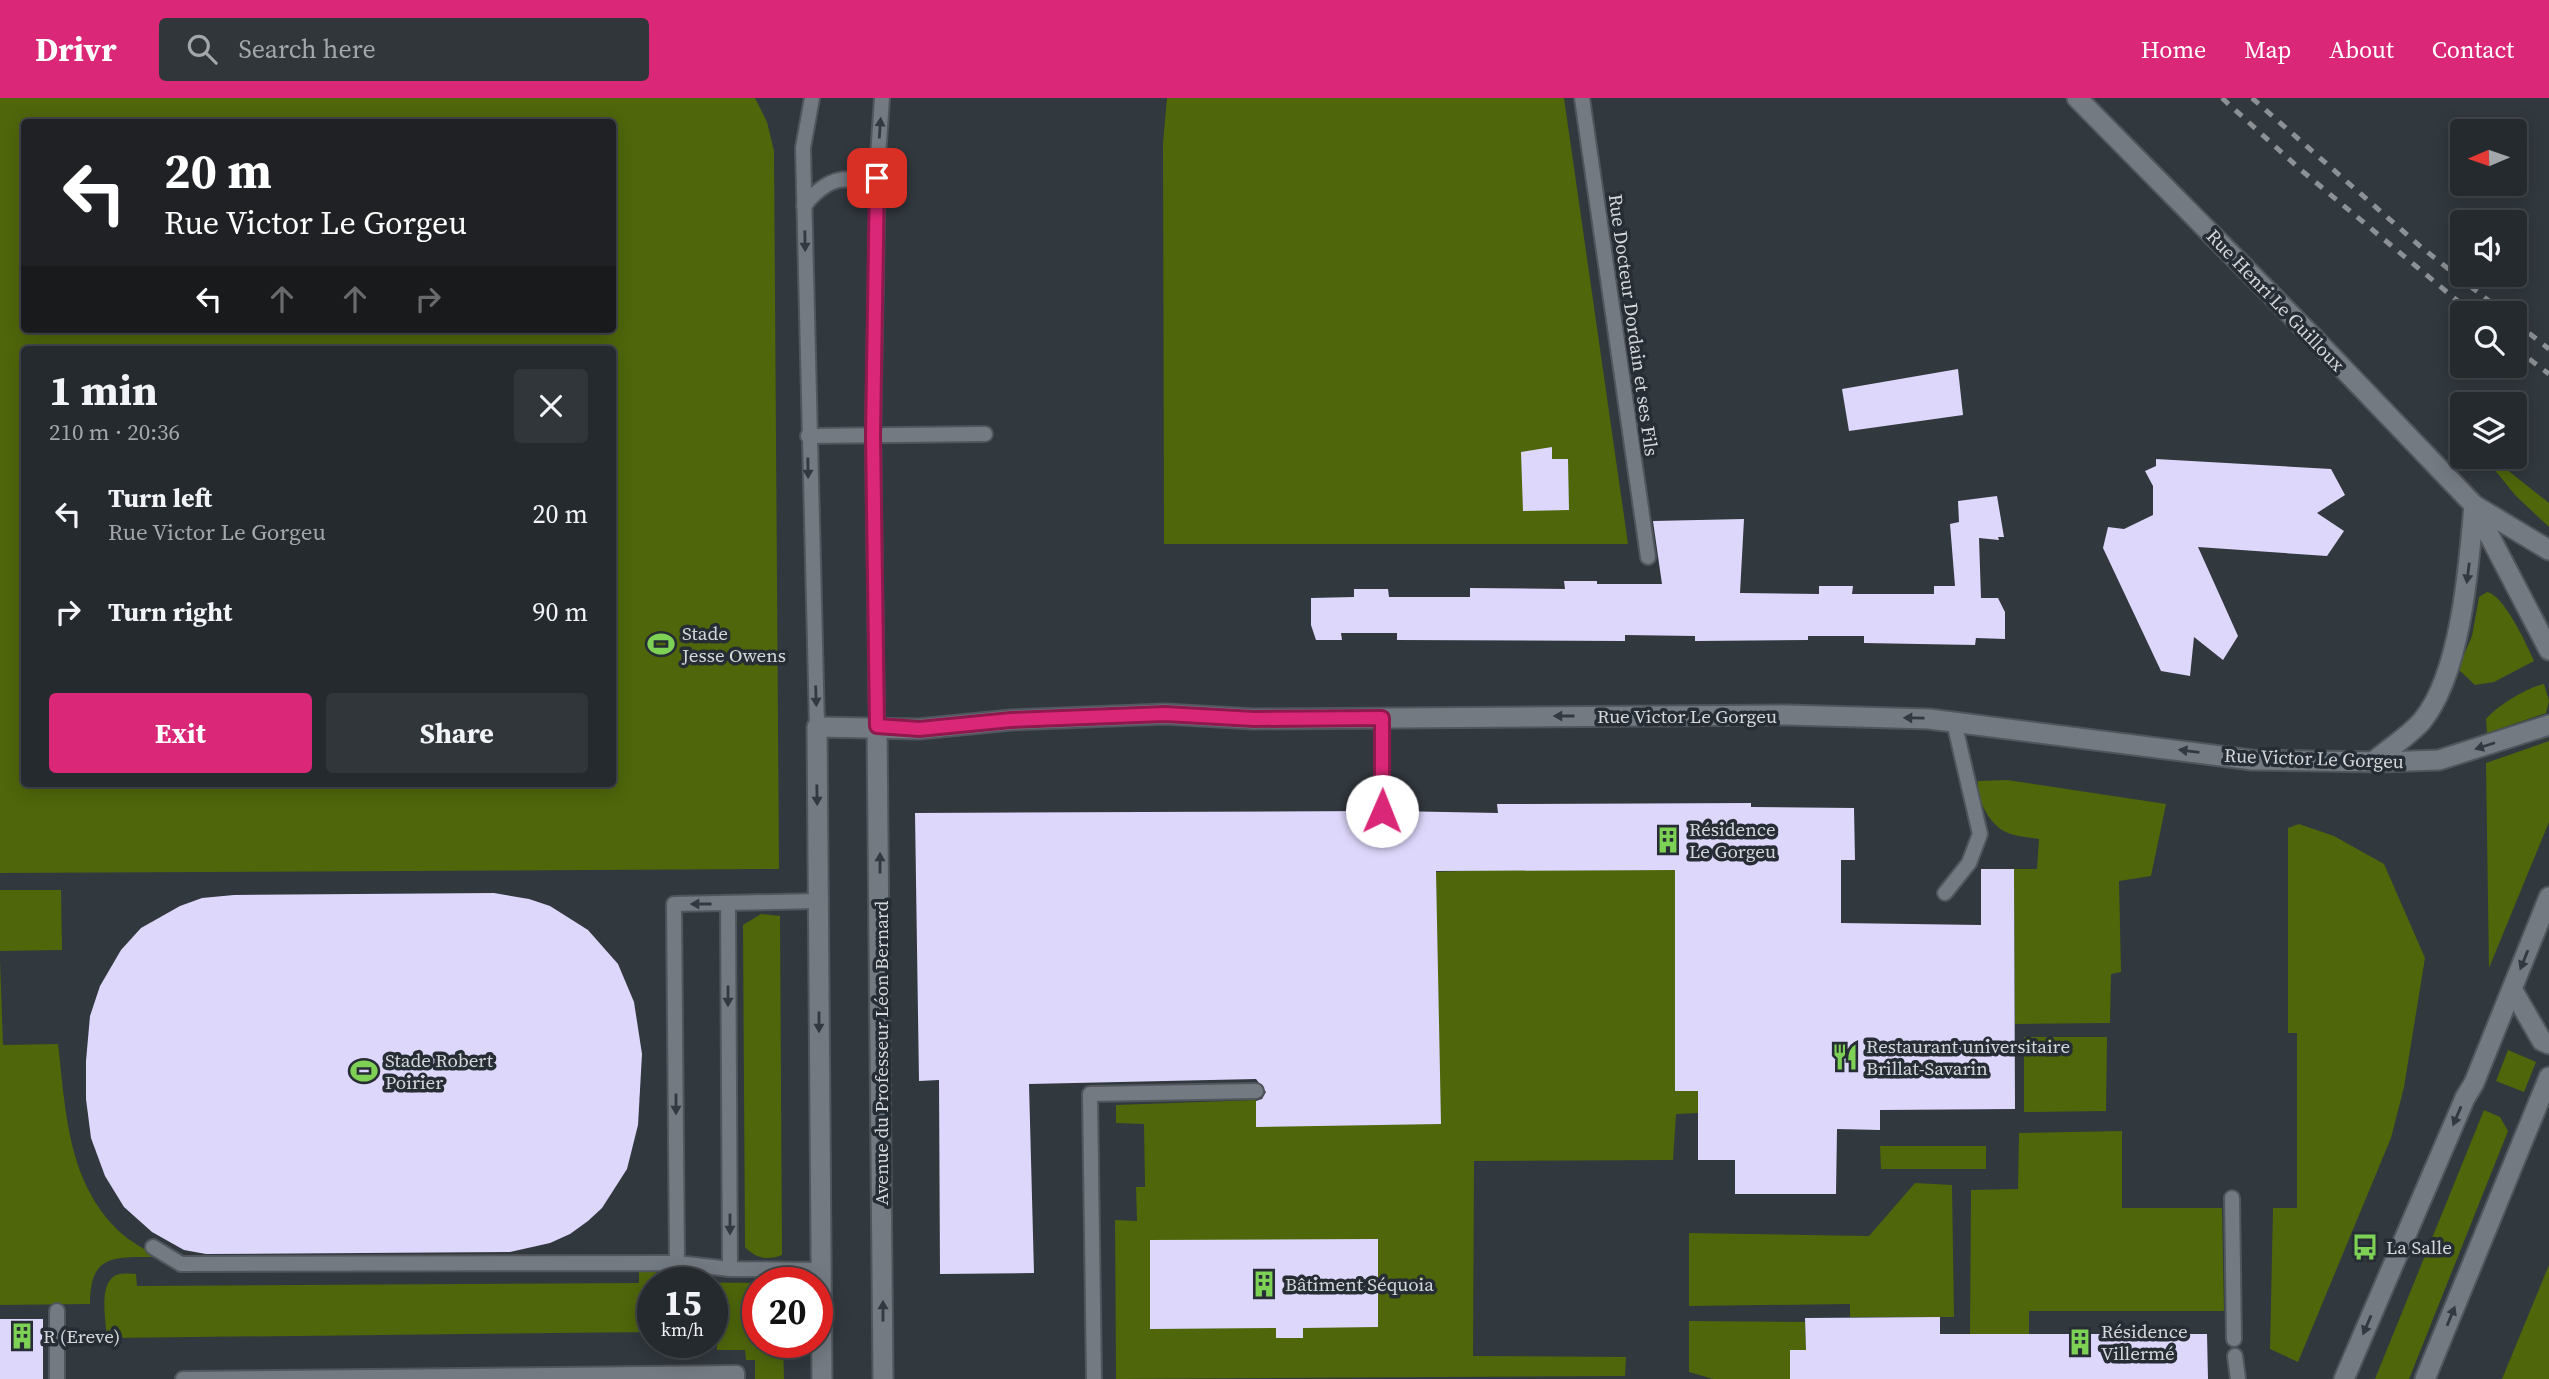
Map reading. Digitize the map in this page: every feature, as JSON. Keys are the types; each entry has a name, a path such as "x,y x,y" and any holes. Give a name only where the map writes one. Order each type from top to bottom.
{"street":[{"name":"Rue Henri Le Guilloux","path":"2077,98 2474,505 2549,550"},
{"name":"Rue Henri Le Guilloux","path":"2474,505 2549,650"},
{"path":"2373,762 2422,721 2448,674 2468,575 2474,505"},
{"name":"Rue Victor Le Gorgeu","path":"817,727 877,726 919,729 1011,720 1165,714 1254,719 1787,715 1929,719 2252,760 2373,762 2439,760 2549,725"},
{"name":"Avenue du Professeur Léon Bernard","path":"877,726 883,1379"},
{"path":"817,727 821,1267"},
{"path":"2344,1379 2465,1098 2474,1083 2549,897"},
{"path":"2512,989 2542,1041 2549,1044"},
{"path":"2425,1379 2549,1077"},
{"path":"822,1358 822,1379"}],"lane":[{"path":"813,98 803,148 817,727"},
{"path":"877,726 873,435 877,199 882,98"},
{"name":"Rue Docteur Dordain et ses Fils","path":"1582,98 1648,557"},
{"path":"804,206 816,190 831,180 848,180 868,187 877,199"},
{"path":"808,436 985,434"},
{"path":"1382,718 1382,811"},
{"path":"1945,893 1969,863 1980,834 1954,722"},
{"path":"677,1263 674,904 818,901"},
{"path":"727,904 730,1269"},
{"path":"1094,1379 1090,1094 1256,1091"},
{"path":"2232,1198 2234,1339"},
{"path":"153,1247 181,1264 677,1263 742,1269"},
{"path":"57,1311 57,1379"},
{"path":"2235,1356 2238,1379"},
{"path":"183,1379 737,1373 737,1379"}],"green space":[{"path":"0,98 755,98 767,122 774,151 779,869 0,873"},
{"path":"1167,98 1564,98 1628,544 1164,544 1163,143"},
{"path":"2494,469 2506,469 2549,503 2549,527 2516,496"},
{"path":"2487,592 2501,602 2521,633 2534,661 2494,682 2475,685 2458,669 2472,636 2479,597"},
{"path":"2544,684 2549,701 2546,713 2487,733 2486,719 2491,714 2521,693"},
{"path":"2549,741 2549,822 2489,968 2486,763"},
{"path":"2007,780 2166,804 2151,876 2119,881 2121,972 2111,974 2110,1023 2015,1024 2014,869 2037,869 2039,839 2006,832 1994,823 1985,810 1979,795 1978,781"},
{"path":"2299,824 2334,836 2384,864 2425,958 2404,1087 2391,1138 2298,1362 2270,1349 2273,1208 2297,1208 2297,1033 2288,1033 2288,828"},
{"path":"1717,870 1675,920 1675,1090 1698,1091 1698,1113 1676,1114 1673,1160 1474,1161 1473,1356 1626,1357 1625,1376 1116,1379 1115,1220 1137,1221 1136,1187 1145,1187 1144,1124 1116,1123 1116,1105 1256,1100 1256,1127 1436,872"},
{"path":"0,890 61,890 62,950 0,951"},
{"path":"761,914 780,916 782,1255 767,1258 753,1254 745,1247 743,925"},
{"path":"0,960 3,1045 58,1044 67,1120 79,1169 103,1213 121,1233 157,1257 129,1257 108,1261 95,1275 90,1304 0,1305"},
{"path":"2024,1037 2107,1037 2106,1111 2024,1112"},
{"path":"2508,1050 2536,1062 2524,1092 2496,1081"},
{"path":"2484,1110 2500,1117 2508,1131 2409,1379 2375,1379"},
{"path":"2122,1131 2122,1208 2222,1208 2224,1311 2029,1311 2029,1335 1970,1335 1971,1190 2018,1189 2019,1133"},
{"path":"1880,1146 1986,1146 1986,1169 1881,1169"},
{"path":"1915,1183 1952,1185 1954,1317 1850,1317 1850,1304 1689,1306 1689,1233 1869,1236"},
{"path":"2549,1265 2549,1379 2502,1379"},
{"path":"136,1274 137,1286 637,1283 637,1332 107,1338 104,1306 109,1282 115,1275"},
{"path":"728,1283 742,1283 742,1350 728,1350"},
{"path":"1689,1321 1805,1322 1806,1350 1790,1350 1790,1379 1713,1379 1689,1372"},
{"path":"783,1358 784,1379 755,1379 755,1360 746,1360"}],"building":[{"path":"1958,369 1963,415 1849,431 1842,389"},
{"path":"1552,447 1552,459 1568,459 1569,510 1523,511 1521,452"},
{"path":"2156,459 2331,469 2345,495 2317,513 2344,531 2327,556 2198,547 2238,636 2223,660 2194,637 2190,676 2161,671 2103,548 2108,527 2124,529 2153,515 2153,486 2145,471 2156,466"},
{"path":"1997,496 2004,537 1998,537 1999,540 1979,538 1981,598 1998,598 2005,612 2005,639 1976,638 1975,645 1864,643 1864,636 1808,636 1808,640 1695,641 1695,636 1625,635 1625,641 1397,640 1397,633 1341,633 1342,640 1316,640 1311,625 1311,598 1354,597 1354,589 1388,589 1389,597 1470,597 1470,588 1565,589 1564,581 1662,584 1653,521 1744,519 1740,593 1819,594 1819,586 1853,586 1852,594 1934,594 1934,586 1955,586 1950,524 1959,522 1958,501"},
{"path":"1751,803 1751,807 1854,808 1855,860 1841,860 1841,923 1981,925 1981,869 2014,869 2015,1109 1880,1110 1880,1130 1837,1129 1836,1194 1735,1194 1735,1160 1698,1160 1698,1091 1675,1091 1675,870 1436,871 1441,1124 1256,1127 1256,1101 1262,1099 1266,1092 1256,1079 1029,1084 1034,1273 940,1274 939,1080 919,1081 915,813 1372,811 1377,819 1383,821 1392,811 1498,813 1497,804"},
{"name":"Stade Robert Poirier","path":"494,893 550,906 588,930 618,964 634,1002 642,1054 638,1125 627,1169 602,1208 588,1221 570,1234 550,1243 510,1252 206,1254 184,1250 152,1232 124,1207 105,1176 91,1138 86,1099 86,1061 90,1016 100,986 121,950 141,928 180,906 202,898 234,895"},
{"name":"Bâtiment Séquoia","path":"1378,1239 1378,1327 1303,1328 1303,1338 1276,1338 1276,1328 1150,1329 1150,1240"},
{"name":"Résidence Villermé","path":"1940,1317 1940,1334 2207,1334 2208,1379 1790,1379 1790,1350 1806,1350 1805,1318"},
{"name":"R (Ereve)","path":"0,1319 43,1319 43,1379 0,1379"}],"railway":[{"path":"2222,98 2301,170 2458,301"},
{"path":"2252,98 2421,247 2489,301"},
{"path":"2527,332 2549,349"},
{"path":"2527,357 2549,374"}],"place":[{"name":"Stade Jesse Owens","path":"661,644"},
{"name":"Résidence Le Gorgeu","path":"1668,840"},
{"name":"Restaurant universitaire Brillat-Savarin","path":"1845,1057"},
{"name":"Stade Robert Poirier","path":"364,1071"},
{"name":"La Salle","path":"2365,1247"},
{"name":"Bâtiment Séquoia","path":"1264,1284"},
{"name":"R (Ereve)","path":"22,1336"},
{"name":"Résidence Villermé","path":"2080,1342"}],"route":[{"path":"877,178 873,435 877,726 919,729 1011,720 1165,714 1254,719 1382,718 1382,811"}]}
